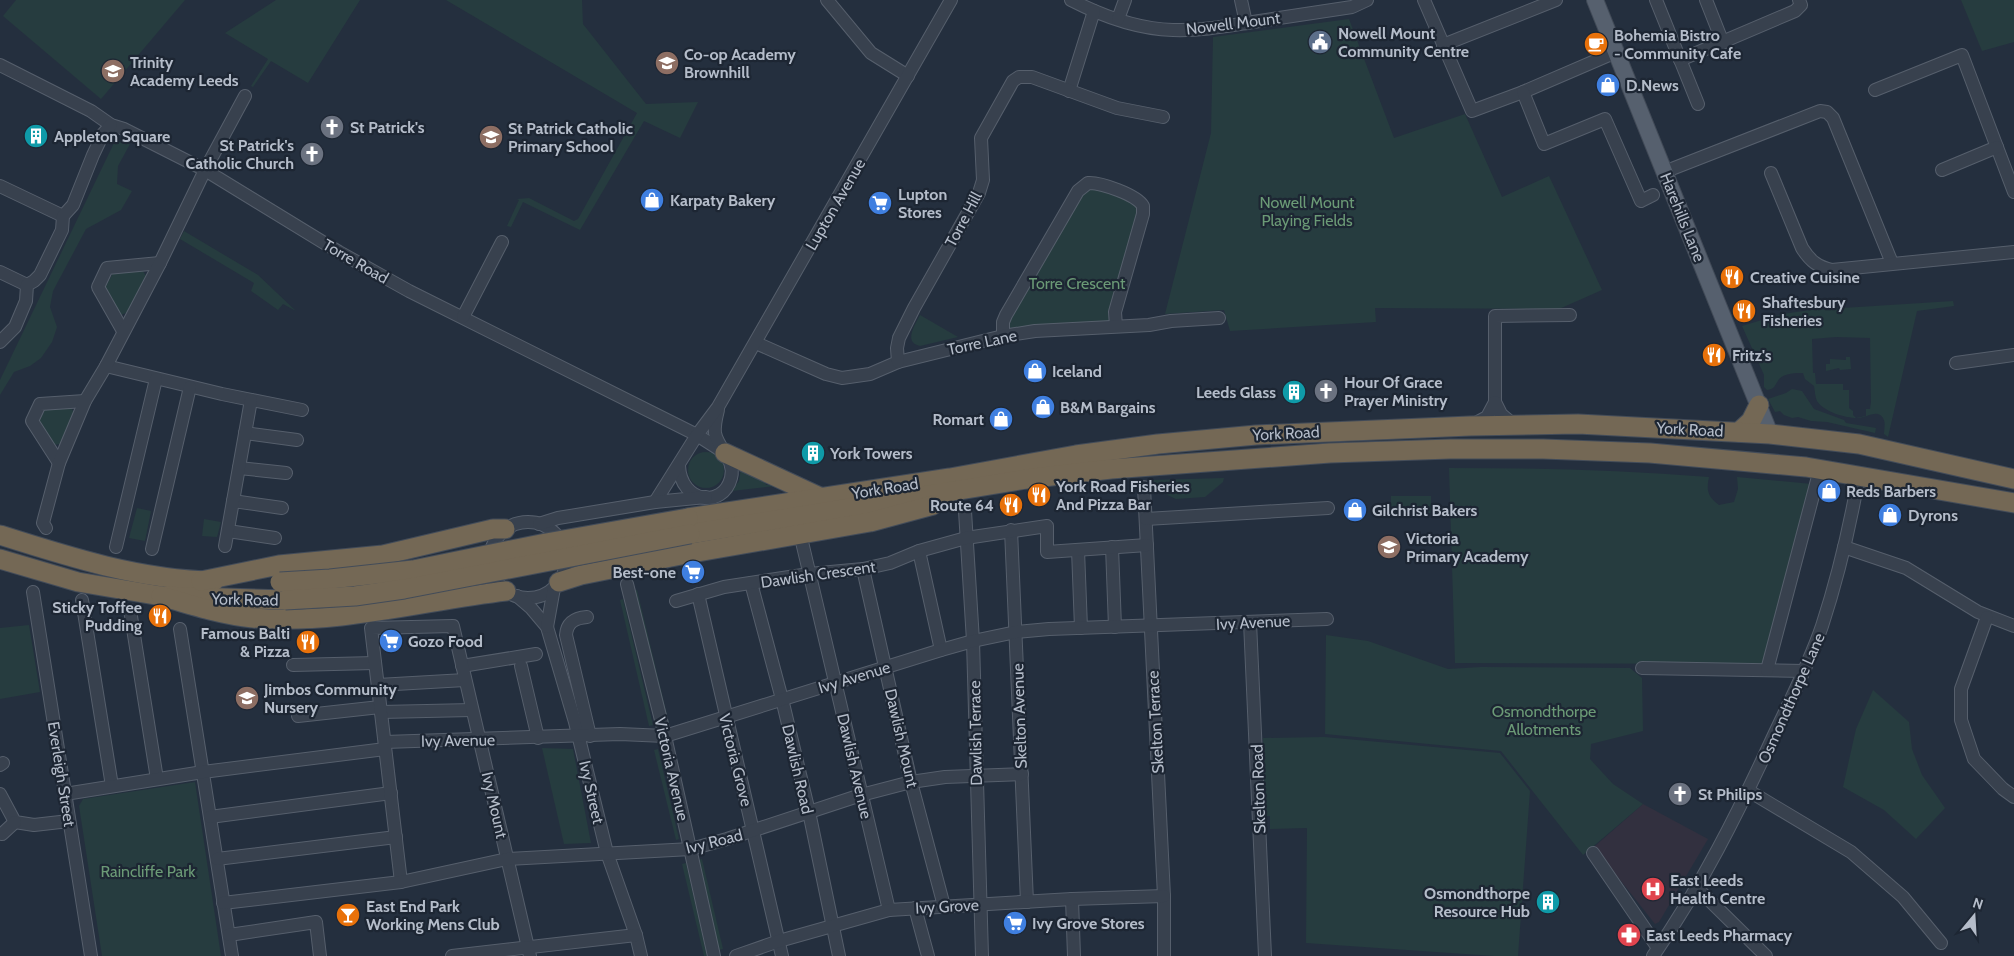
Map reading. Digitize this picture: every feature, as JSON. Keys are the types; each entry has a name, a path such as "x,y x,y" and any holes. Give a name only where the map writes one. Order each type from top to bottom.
{"highway":[{"path":"1739,432 1751,421 1759,406"},
{"name":"York Road","path":"0,559 78,582 161,596 285,600 354,596 404,589 823,498 1076,455 1256,434 1578,424 1739,432 1832,441 1878,448 2014,479"},
{"path":"1770,434 1781,450 1813,468"},
{"path":"1832,441 1856,454 1861,465 1859,475"},
{"name":"York Road","path":"0,535 60,554 145,575 201,581 280,582 330,579 413,570 546,543 689,526 1111,469 1330,453 1450,449 1543,449 1650,453 1813,468 2014,503"},
{"path":"721,450 823,498"},
{"path":"557,585 582,575 686,554 800,543 1026,479"},
{"path":"201,581 279,565 383,555 493,528 505,529"},
{"path":"161,596 219,613 254,618 307,619 407,608 511,593"}],"main road":[{"name":"Harehills Lane","path":"1595,0 1770,434"}],"street":[{"name":"Lupton Avenue","path":"655,502 697,435 718,408 951,0"},
{"name":"Nowell Mount","path":"1071,0 1094,12 1146,26 1172,30 1216,28 1367,0"},
{"path":"1118,19 1125,0"},
{"path":"1241,0 1246,23"},
{"path":"1424,0 1472,111 1523,92 1616,52"},
{"path":"1443,45 1556,0"},
{"path":"1656,0 1698,104"},
{"path":"1706,0 1723,43"},
{"path":"832,2 871,52 908,76"},
{"path":"1680,60 1795,11 1799,4 1807,8 1813,6"},
{"path":"1069,91 1094,12"},
{"path":"1875,90 1962,55 2014,192"},
{"name":"Torre Road","path":"0,65 91,111 111,125 205,170 339,252 409,291 697,435 721,450"},
{"name":"Torre Hill","path":"898,362 896,348 899,338 979,193 984,174 981,138 1008,86 1019,78 1025,76 1032,77 1117,108 1163,117"},
{"path":"1523,92 1544,144 1605,119 1640,200 1654,195"},
{"path":"46,528 43,524 44,519 59,463 85,401 106,366 160,263 205,170 245,96"},
{"path":"1664,172 1820,111 1827,112 1833,118 1892,264"},
{"path":"27,285 40,275 62,230 64,216 73,205 96,148 103,134 111,125"},
{"path":"1942,170 1997,147"},
{"path":"1771,173 1802,248 1814,263 1823,268 1832,270 2014,252"},
{"path":"1003,336 1003,322 1006,315 1078,191 1088,183 1097,184 1134,197 1143,206 1143,214 1116,312 1116,326"},
{"path":"0,186 64,216"},
{"path":"463,317 502,242"},
{"path":"123,331 98,287 107,268 160,263"},
{"path":"0,272 27,285"},
{"path":"0,342 15,327 26,301 27,285"},
{"path":"1514,425 1501,414 1495,402 1495,316 1570,315"},
{"name":"Torre Lane","path":"756,342 826,374 842,378 870,374 898,362 1003,336 1035,331 1149,325 1171,321 1219,318"},
{"path":"1956,363 2014,355"},
{"path":"106,366 190,387 302,410"},
{"path":"116,547 156,379"},
{"path":"152,549 190,387"},
{"path":"225,546 251,400"},
{"path":"59,463 32,421 40,404 85,401"},
{"path":"1470,426 1487,417 1495,402"},
{"name":"Lupton Avenue","path":"706,498 719,494 729,484 732,469 730,461 721,450 715,434 714,422 718,408"},
{"path":"245,433 297,440"},
{"path":"706,498 694,495 687,489 680,476 682,460 700,446 721,450"},
{"path":"239,468 286,473"},
{"path":"1767,670 1813,468"},
{"name":"Osmondthorpe Lane","path":"1655,952 1697,888 1727,835 1804,672 1822,626 1844,547 1859,475"},
{"name":"Skelton Terrace","path":"1144,487 1164,896 1164,956"},
{"path":"539,524 655,502 706,498"},
{"path":"233,501 282,508"},
{"path":"1146,519 1328,508"},
{"name":"Dawlish Terrace","path":"965,511 973,641 982,956"},
{"path":"560,539 570,517"},
{"path":"518,523 539,524 547,527 560,539 565,549 566,561 564,573 557,585 540,596 528,598 511,593 494,576 490,557 497,539 505,529 518,523"},
{"name":"Dawlish Crescent","path":"676,601 698,594 750,583 809,574 863,569 890,563 919,551 966,538 1011,530 1047,526 1047,552 1078,550"},
{"name":"Skelton Avenue","path":"1011,530 1027,902"},
{"path":"228,532 275,538"},
{"name":"Dawlish Avenue","path":"800,543 836,682 889,910"},
{"path":"1081,628 1078,550 1147,545"},
{"path":"1112,547 1115,627"},
{"path":"1844,547 1906,568 1987,617 2014,626"},
{"path":"919,551 941,650"},
{"name":"Dawlish Mount","path":"863,569 911,782 944,906"},
{"name":"Dawlish Road","path":"750,583 782,699 809,812 839,956"},
{"name":"Victoria Avenue","path":"627,584 665,736 714,956"},
{"name":"Ivy Street","path":"547,628 557,585"},
{"name":"Everleigh Street","path":"33,592 91,956"},
{"name":"Ivy Street","path":"511,593 531,608 547,628 584,736"},
{"name":"Victoria Grove","path":"698,594 782,956"},
{"path":"82,600 112,786"},
{"path":"130,610 157,779"},
{"path":"1987,617 1961,689 1961,720 1974,759 2003,789 2014,797"},
{"name":"Ivy Street","path":"587,618 571,621 567,627 566,635 607,853 636,935 640,956"},
{"name":"Ivy Avenue","path":"65,794 385,745 479,739 620,734 665,736 941,650 1016,632 1327,619"},
{"name":"Skelton Road","path":"1250,622 1265,956"},
{"name":"Ivy Mount","path":"375,663 371,628 453,626 529,952"},
{"path":"180,629 232,956"},
{"path":"462,666 536,654"},
{"path":"293,665 375,663 401,882"},
{"path":"521,666 538,738"},
{"path":"1642,668 1804,672"},
{"path":"378,684 465,680"},
{"path":"298,716 381,710 472,710"},
{"name":"Ivy Road","path":"224,903 401,882 507,859 691,849 753,831 861,795 911,782 1022,774"},
{"path":"1749,791 1851,852 1902,897 1941,943"},
{"path":"210,817 391,792"},
{"path":"0,794 15,822 34,826 69,821"},
{"path":"2,834 15,822"},
{"path":"216,859 396,836"},
{"path":"1593,854 1655,952"},
{"path":"1697,888 1766,956"},
{"name":"Ivy Grove","path":"736,956 779,941 889,910 1072,899 1164,896"},
{"path":"1072,899 1074,956"},
{"path":"915,908 928,956"},
{"path":"228,935 316,922 320,956"},
{"path":"452,956 529,952 636,935"}],"shaded area":[{"name":"East Leeds Health Centre","path":"1643,804 1708,839 1659,922 1655,924 1594,847"}],"green space":[{"path":"16,0 185,0 101,99 3,16"},
{"path":"276,0 360,0 308,83 271,61 253,87 251,86 268,59 225,33"},
{"path":"446,0 582,0 583,24 646,104 698,102 680,138 644,121 580,230 523,202 511,227 507,226 519,200 517,199 529,198 574,221 578,219 637,113"},
{"path":"1961,0 2014,0 2014,42 1982,51"},
{"name":"Nowell Mount Playing Fields","path":"1349,19 1394,138 1465,114 1502,197 1549,176 1602,290 1559,309 1375,308 1376,322 1230,331 1224,310 1165,314 1211,133 1213,37"},
{"path":"122,141 130,144 118,166 117,184 132,191 121,210 86,229 53,291 50,307 57,327 52,342 41,358 30,366 14,372 0,395 0,380 114,143"},
{"name":"Torre Crescent","path":"1084,184 1141,202 1116,326 1002,329"},
{"path":"184,231 258,275 296,311 283,304 278,310 251,291 254,283 180,239"},
{"path":"142,270 147,277 128,312 121,315 105,288 113,273"},
{"path":"1953,301 1954,306 1917,311 1888,437 1884,434 1883,418 1878,414 1860,418 1856,418 1847,417 1836,414 1820,405 1816,399 1814,386 1805,379 1803,373 1784,376 1779,379 1773,388 1767,390 1764,387 1764,375 1742,326 1782,314 1811,310","holes":["1836,337 1870,338 1870,409 1866,409 1866,416 1856,418 1853,415 1853,411 1849,408 1849,390 1843,390 1843,384 1816,384 1815,373 1813,373 1812,339"]},
{"path":"920,315 958,337 920,346 915,344 911,337 913,328"},
{"path":"1846,357 1850,357 1851,369 1840,370 1839,368 1826,371 1826,364 1830,364 1830,359 1846,360"},
{"path":"1792,389 1802,391 1814,409 1844,420 1846,423 1876,428 1875,433 1827,422 1811,421 1798,417 1792,418 1780,411 1775,412 1768,399"},
{"path":"70,406 74,413 61,444 53,445 39,422 44,409"},
{"path":"706,452 713,453 719,457 723,463 723,477 719,483 713,487 706,488 699,487 693,483 689,477 688,470 689,463 693,457 699,453"},
{"path":"741,468 765,481 766,485 784,485 732,491 739,481"},
{"path":"1449,468 1579,470 1709,477 1709,493 1712,499 1719,505 1734,502 1738,489 1737,477 1812,484 1763,664 1455,663"},
{"path":"1224,478 1223,482 1205,497 1176,499 1150,487 1150,480"},
{"path":"1391,496 1431,496 1431,513 1391,513"},
{"path":"137,508 151,511 145,541 129,538"},
{"path":"204,519 221,522 217,537 202,536"},
{"path":"637,590 669,723 665,724 634,591"},
{"path":"623,599 653,725 649,726 620,600"},
{"path":"29,625 40,692 0,699 0,628"},
{"name":"Osmondthorpe Allotments","path":"1326,635 1368,641 1448,669 1481,667 1630,668 1642,678 1643,731 1591,744 1590,759 1613,784 1643,804 1583,855 1501,751 1325,734"},
{"path":"1873,690 1909,722 1912,749 1922,775 1945,808 1916,839 1884,810 1843,787 1856,729"},
{"path":"1324,737 1500,753 1530,791 1518,956 1306,943 1307,828 1270,829 1270,816 1265,816 1263,738"},
{"path":"542,748 573,749 591,843 564,844"},
{"path":"658,749 679,839 676,840 654,750"},
{"name":"Raincliffe Park","path":"195,782 221,956 102,956 79,806 83,799"},
{"path":"702,859 723,949 719,950 698,860"},
{"path":"686,863 707,956 704,956 682,864"}],"place":[{"name":"Nowell Mount Community Centre","path":"1320,42"},
{"name":"Bohemia Bistro - Community Cafe","path":"1596,44"},
{"name":"Co-op Academy Brownhill","path":"667,63"},
{"name":"Trinity Academy Leeds","path":"113,71"},
{"name":"D.News","path":"1608,85"},
{"name":"St Patrick's","path":"332,127"},
{"name":"Appleton Square","path":"36,136"},
{"name":"St Patrick Catholic Primary School","path":"491,137"},
{"name":"St Patrick's Catholic Church","path":"312,154"},
{"name":"Karpaty Bakery","path":"652,200"},
{"name":"Lupton Stores","path":"880,203"},
{"name":"Creative Cuisine","path":"1732,277"},
{"name":"Shaftesbury Fisheries","path":"1744,311"},
{"name":"Fritz's","path":"1714,355"},
{"name":"Iceland","path":"1035,371"},
{"name":"Hour Of Grace Prayer Ministry","path":"1326,391"},
{"name":"Leeds Glass","path":"1294,392"},
{"name":"B&M Bargains","path":"1043,407"},
{"name":"Romart","path":"1001,419"},
{"name":"York Towers","path":"813,453"},
{"name":"Reds Barbers","path":"1829,491"},
{"name":"York Road Fisheries And Pizza Bar","path":"1039,495"},
{"name":"Route 64","path":"1011,505"},
{"name":"Gilchrist Bakers","path":"1355,510"},
{"name":"Dyrons","path":"1890,515"},
{"name":"Victoria Primary Academy","path":"1389,547"},
{"name":"Best-one","path":"693,572"},
{"name":"Sticky Toffee Pudding","path":"160,616"},
{"name":"Gozo Food","path":"391,641"},
{"name":"Famous Balti & Pizza","path":"308,642"},
{"name":"Jimbos Community Nursery","path":"247,698"},
{"name":"St Philips","path":"1680,794"},
{"name":"East Leeds Health Centre","path":"1653,889"},
{"name":"Osmondthorpe Resource Hub","path":"1548,902"},
{"name":"East End Park Working Mens Club","path":"348,915"},
{"name":"Ivy Grove Stores","path":"1015,923"},
{"name":"East Leeds Pharmacy","path":"1629,935"}]}
